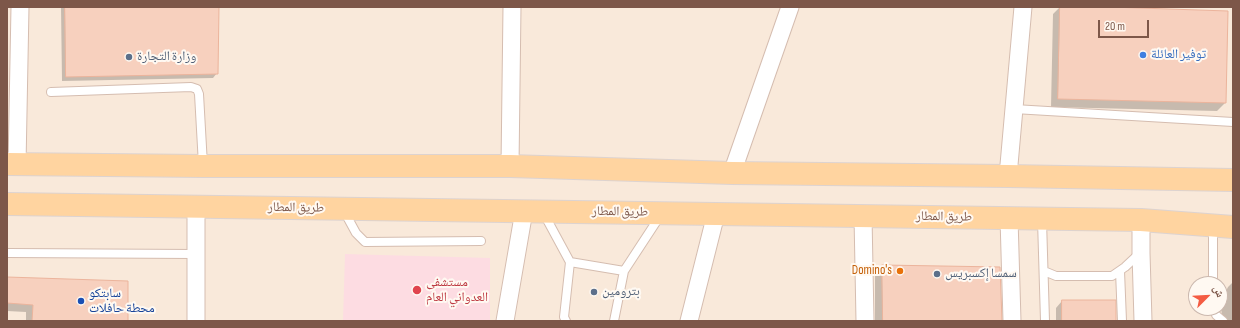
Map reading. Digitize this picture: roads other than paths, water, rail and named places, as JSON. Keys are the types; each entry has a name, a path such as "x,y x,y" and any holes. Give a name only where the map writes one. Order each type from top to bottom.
{"main road":[{"path":"12,165 510,166 732,173 1233,180"},
{"name":"طريق المطار","path":"7,204 1042,218 1141,220 1223,226"}],"street":[{"path":"12,165 20,7"},
{"path":"510,166 512,7"},
{"path":"732,173 790,7"},
{"path":"1008,176 1023,7"},
{"path":"196,207 196,321"},
{"path":"505,321 533,211"},
{"path":"690,321 716,214"},
{"path":"863,216 865,321"},
{"path":"1009,218 1012,321"},
{"path":"1141,220 1143,321"}],"lane":[{"path":"51,92 191,87 197,89 199,94 203,166"},
{"path":"1014,109 1233,122"},
{"path":"342,208 356,233 365,242 481,241"},
{"path":"533,211 570,262 564,317 566,321"},
{"path":"614,321 624,271 662,213"},
{"path":"1042,218 1045,321"},
{"path":"1214,276 1223,226"},
{"path":"7,253 196,254"},
{"path":"1044,271 1056,276 1112,276 1141,253"},
{"path":"570,262 624,271"},
{"path":"1120,270 1122,321"}],"place":[{"name":"توفير العائلة","path":"1143,55"},
{"name":"وزارة التجارة","path":"129,57"},
{"name":"Domino's","path":"900,271"},
{"name":"سمسا إكسبريس","path":"937,274"},
{"name":"مستشفى العدواني العام","path":"417,290"},
{"name":"بترومين","path":"594,292"},
{"name":"سابتكو محطة حافلات","path":"81,301"}]}
